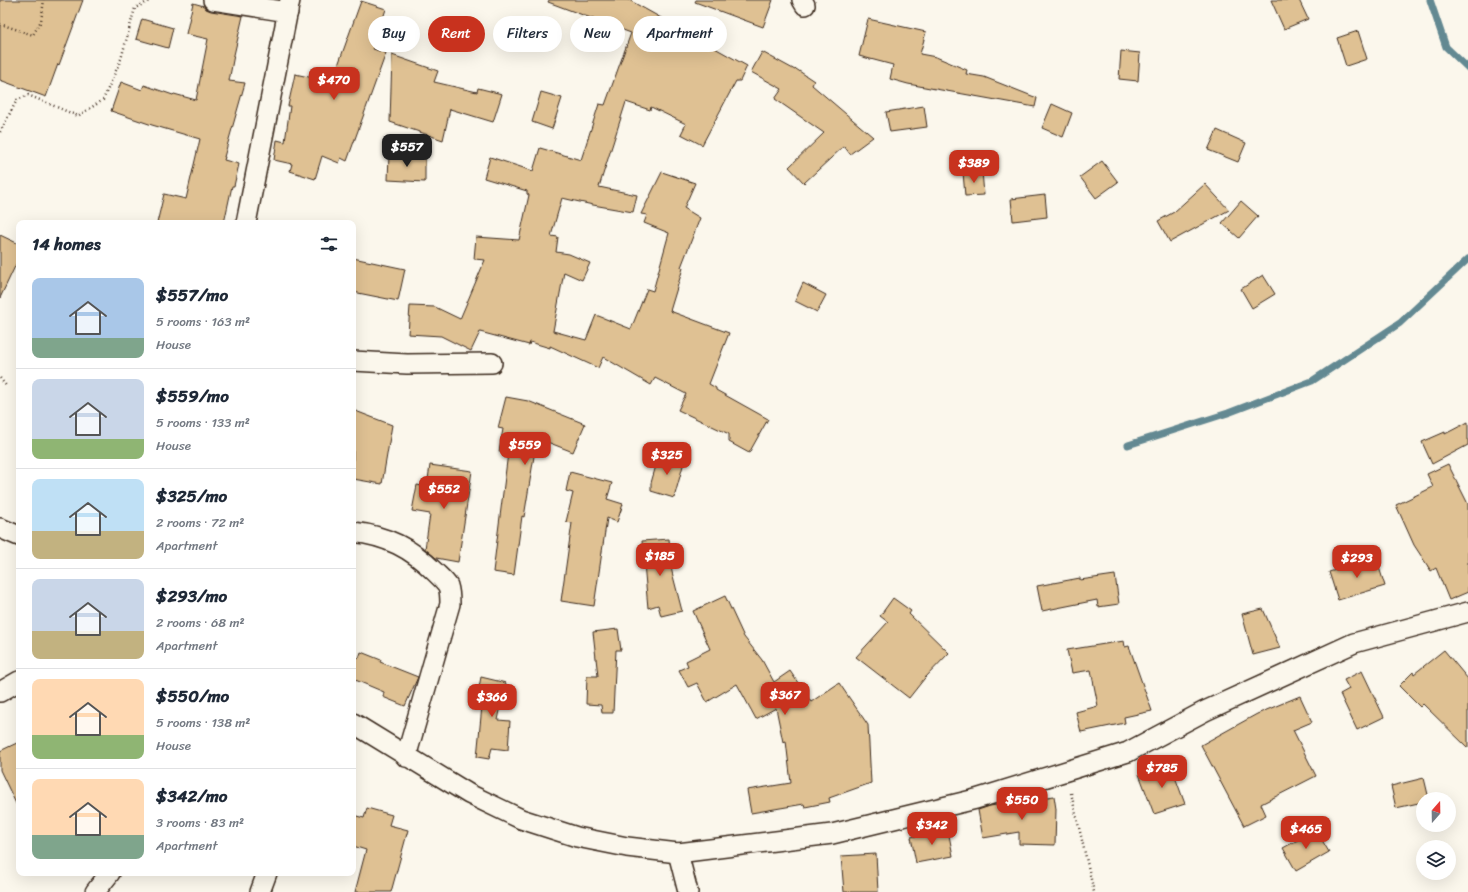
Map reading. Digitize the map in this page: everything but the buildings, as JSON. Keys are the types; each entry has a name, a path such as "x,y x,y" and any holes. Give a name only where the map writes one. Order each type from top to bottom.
{"street":[{"path":"213,0 289,6 247,220"},
{"path":"356,361 407,364 492,363"},
{"path":"0,528 16,535"},
{"path":"356,532 370,534 397,543 427,565 447,584 450,593 450,604 406,756"},
{"path":"356,725 469,794 521,819 577,837 627,847 678,853 832,834 976,799 1128,752 1205,711 1354,643 1468,612"},
{"path":"0,692 16,683"},
{"path":"678,853 688,892"},
{"path":"95,892 108,876"},
{"path":"260,892 266,876"}],"path":[{"path":"0,24 33,35 41,20 44,0"},
{"path":"0,132 17,100 28,95 78,116 103,100 121,59 135,8 151,0"},
{"path":"0,378 7,387"},
{"path":"1066,771 1094,892"}],"waterway":[{"path":"1430,0 1446,47 1468,68"},
{"path":"1128,445 1228,413 1312,381 1400,323 1468,259"}]}
